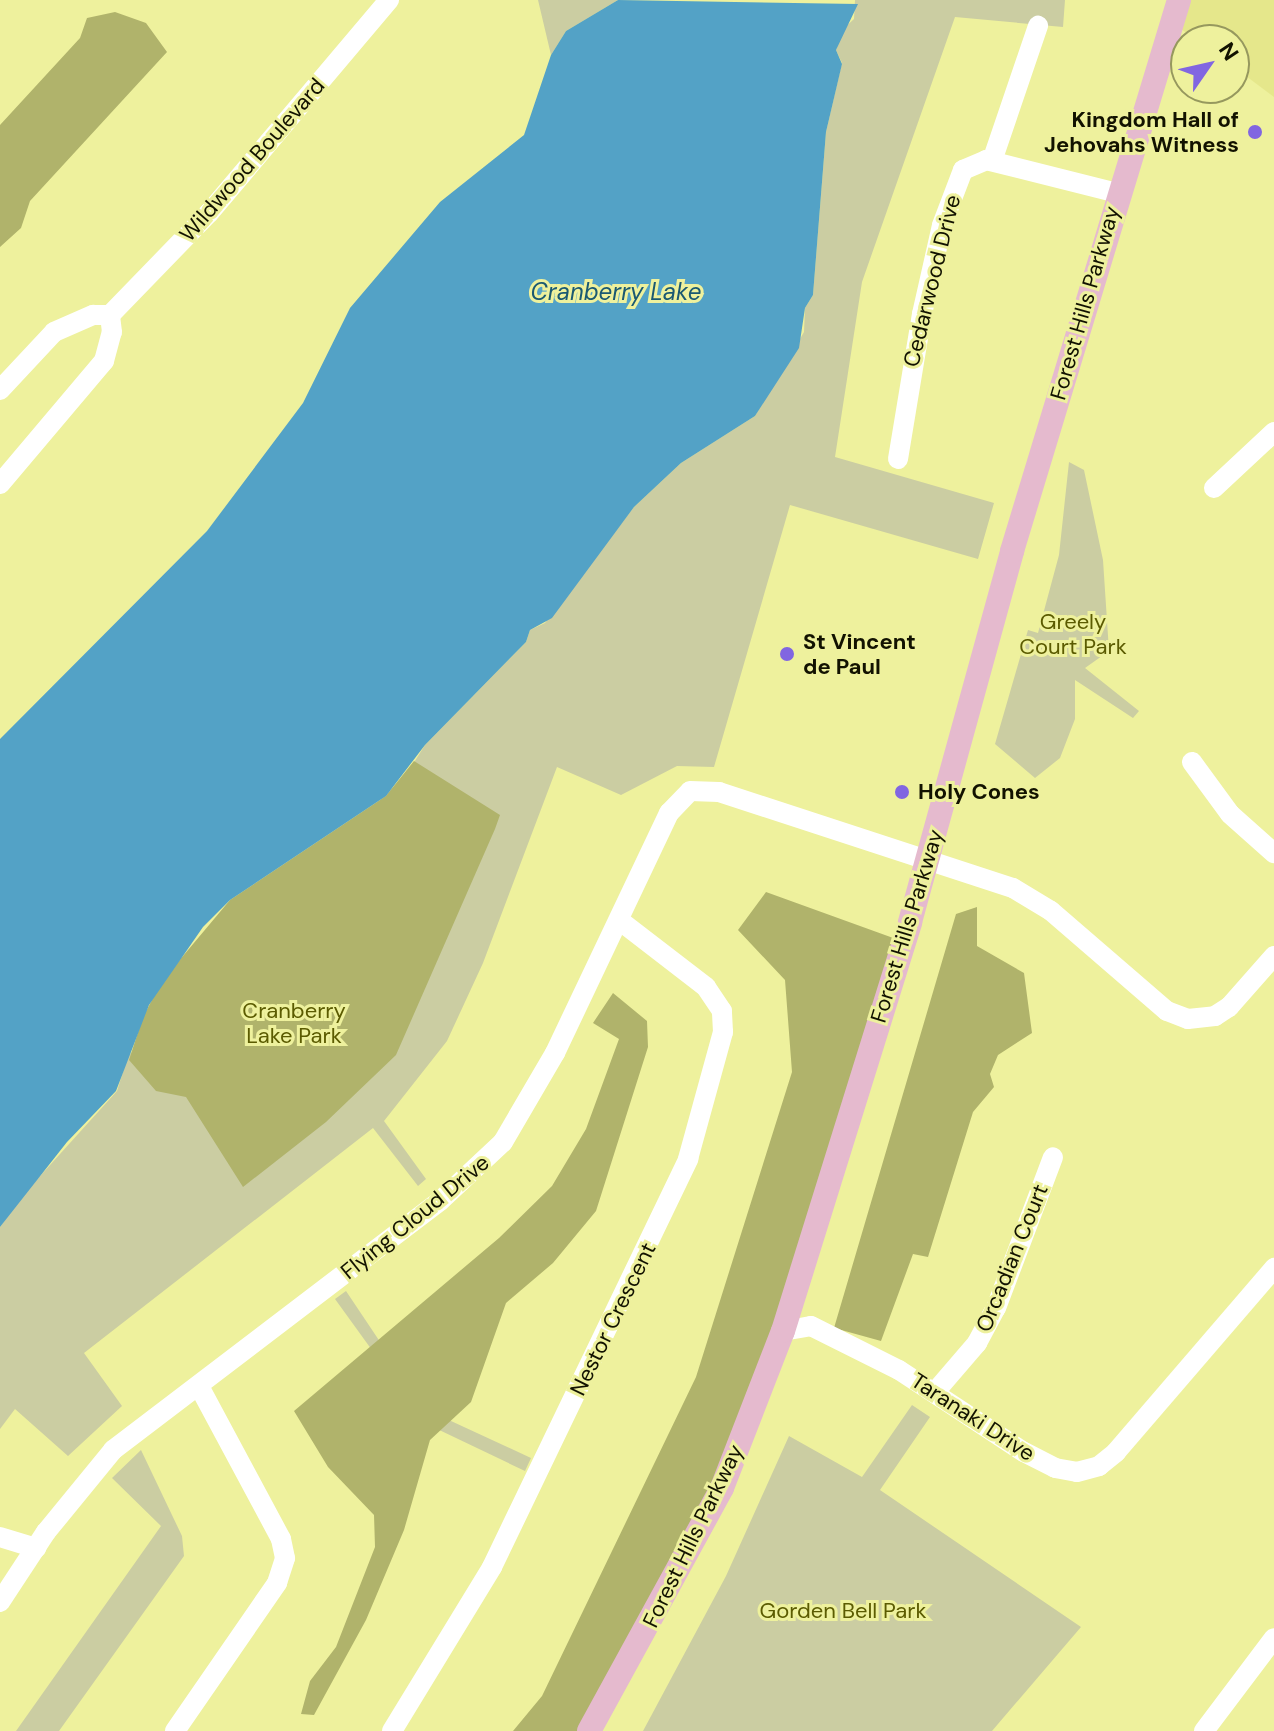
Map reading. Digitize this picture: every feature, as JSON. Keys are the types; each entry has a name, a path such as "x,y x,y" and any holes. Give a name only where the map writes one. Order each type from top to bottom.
{"main road":[{"name":"Forest Hills Parkway","path":"589,1731 722,1488 783,1331 928,857 1117,193 1179,0"}],"street":[{"name":"Wildwood Boulevard","path":"110,315 209,213 389,0"},
{"path":"1038,26 992,161 1117,193"},
{"name":"Cedarwood Drive","path":"898,459 908,377 942,225 963,170 978,161 992,161"},
{"path":"0,390 54,332 93,315 110,315 112,332 104,361 0,484"},
{"path":"1214,488 1274,432"},
{"path":"1192,762 1230,814 1274,853"},
{"name":"Flying Cloud Drive","path":"0,1602 36,1548 113,1450 440,1201 503,1142 543,1077 669,813 690,791 719,792 928,857"},
{"path":"928,857 1029,896 1167,1011 1188,1019 1215,1016 1229,1007 1274,956"},
{"name":"Nestor Crescent","path":"392,1731 492,1567 688,1159 723,1032 722,1011 706,987 619,920"},
{"name":"Orcadian Court","path":"935,1392 977,1343 996,1308 1053,1157"},
{"name":"Taranaki Drive","path":"783,1331 811,1326 935,1392 1055,1468 1088,1470 1116,1452 1274,1268"},
{"path":"175,1731 285,1565 281,1539 199,1386"},
{"path":"0,1537 36,1548"},
{"path":"1204,1731 1274,1638"}],"shaded area":[{"path":"1179,0 1274,0 1274,97 1250,79 1250,24 1173,23"}],"green space":[{"path":"538,0 618,0 566,31 551,55"},
{"name":"Cranberry Lake Park","path":"855,0 1065,0 1063,27 955,17 862,282 835,457 994,503 978,559 790,505 714,767 677,766 621,795 557,767 483,963 447,1041 384,1121 426,1179 418,1186 373,1128 84,1353 122,1406 68,1456 15,1409 0,1429 0,1227 22,1196 117,1091 128,1056 408,772 425,745 526,642 530,630 545,623 634,507 681,463 755,416 804,332 805,308 813,295 826,132 842,63 836,50 842,30 854,19"},
{"path":"115,12 146,23 167,52 30,201 21,228 0,247 0,125 80,38 87,18"},
{"name":"Greely Court Park","path":"1069,462 1084,470 1103,560 1109,651 1085,668 1139,711 1133,718 1075,680 1075,719 1060,758 1035,778 995,744 1028,630 1038,633 1059,555"},
{"path":"414,761 500,815 495,829 396,1055 326,1122 243,1187 186,1097 156,1091 129,1060 143,1017 162,981 230,900 386,796"},
{"path":"766,892 896,939 807,1238 729,1458 577,1731 513,1731 542,1696 696,1377 792,1072 785,980 738,930"},
{"path":"977,907 977,946 1024,973 1032,1033 998,1055 990,1074 994,1087 973,1112 928,1257 913,1254 881,1341 834,1328 956,914"},
{"path":"613,993 647,1021 648,1047 596,1211 553,1263 506,1303 471,1402 430,1440 404,1530 366,1620 314,1715 301,1714 310,1681 336,1647 375,1547 374,1515 328,1467 294,1411 499,1238 552,1186 586,1129 619,1039 593,1023"},
{"path":"346,1291 425,1409 531,1458 525,1471 412,1417 382,1364 335,1299"},
{"name":"Gorden Bell Park","path":"912,1405 930,1417 880,1490 1081,1627 992,1731 643,1731 726,1576 789,1436 862,1477"},
{"path":"141,1450 182,1536 184,1556 59,1731 16,1731 161,1526 112,1478"}],"water":[{"name":"Cranberry Lake","path":"618,0 858,4 836,50 842,64 826,132 813,295 805,308 799,348 755,416 681,463 634,507 552,618 530,630 526,642 425,745 386,796 230,900 203,927 149,1005 116,1091 67,1142 0,1227 0,739 207,531 303,403 350,308 440,202 524,135 551,55 566,31"}],"place":[{"name":"Kingdom Hall of Jehovahs Witness","path":"1255,132"},
{"name":"St Vincent de Paul","path":"787,654"},
{"name":"Holy Cones","path":"902,792"}]}
